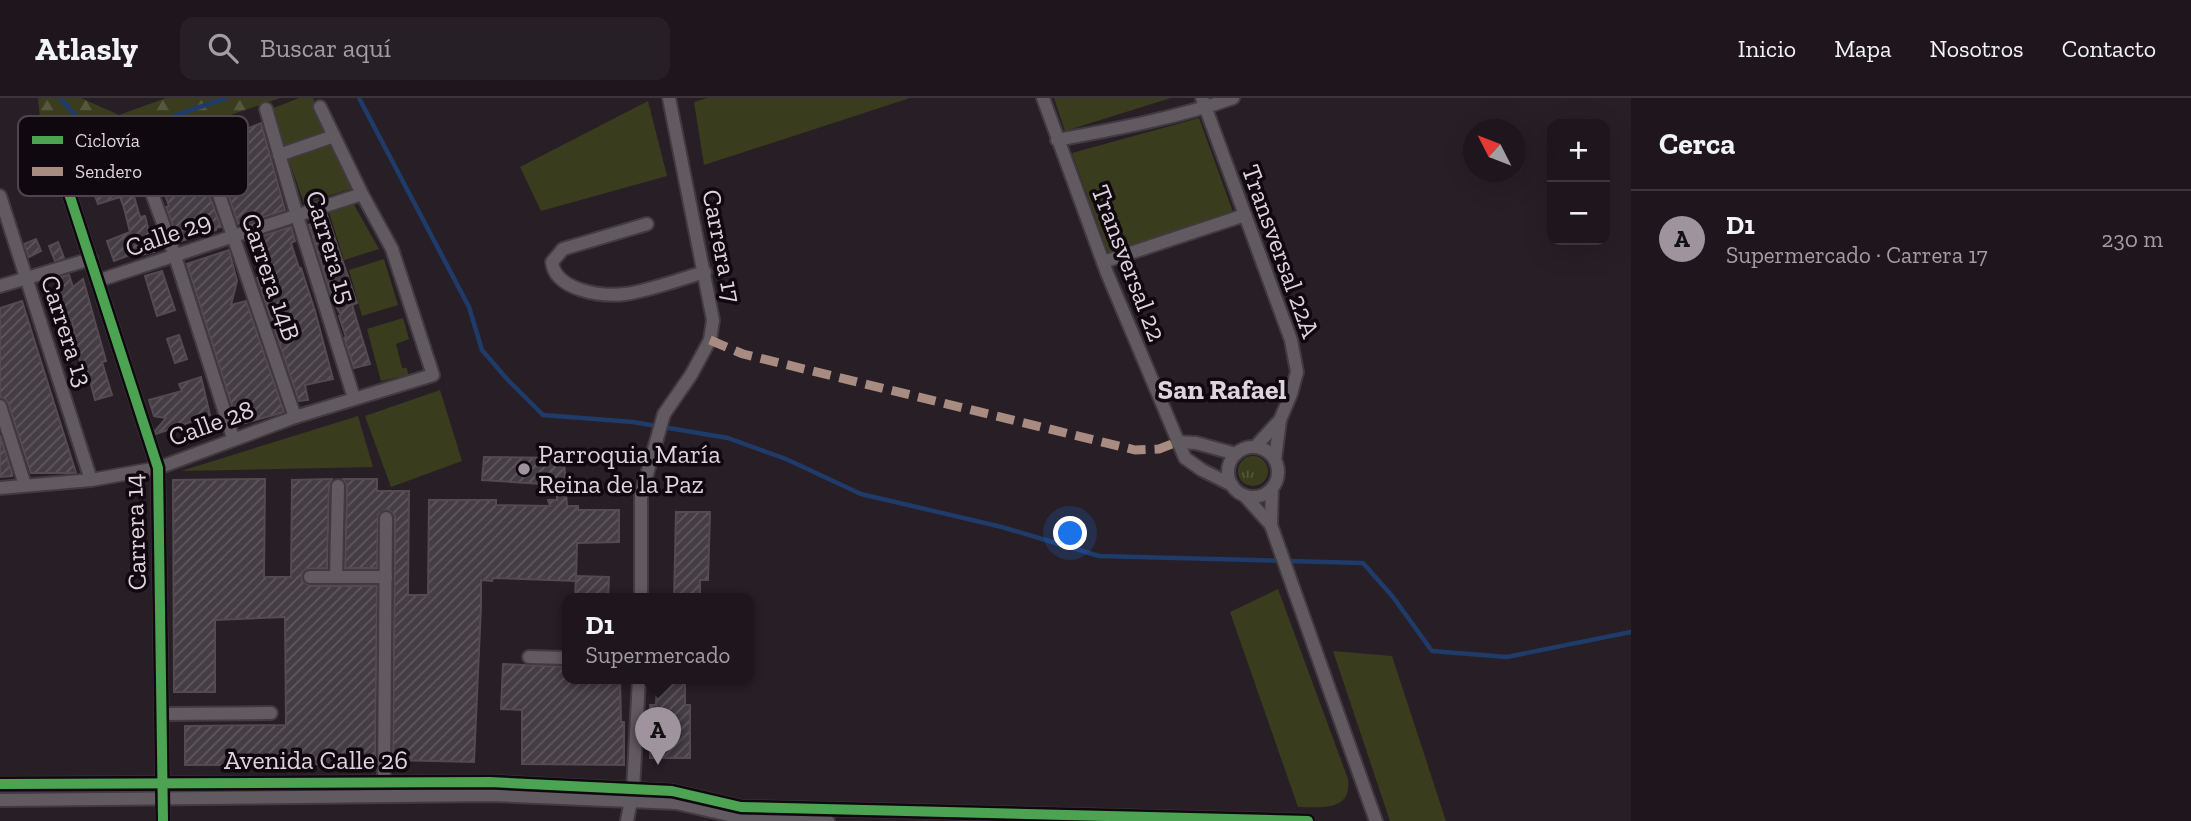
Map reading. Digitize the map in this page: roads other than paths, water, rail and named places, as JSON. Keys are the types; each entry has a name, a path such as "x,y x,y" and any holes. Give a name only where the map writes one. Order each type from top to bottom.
{"street":[{"name":"Carrera 17","path":"641,593 641,495 654,445 664,414 691,375 710,340 713,320 668,98"},
{"name":"Transversal 22","path":"1043,98 1103,262 1177,442 1188,462 1232,485"},
{"path":"1057,140 1122,128 1203,103 1233,98"},
{"name":"Transversal 22A","path":"1203,103 1291,340 1297,372 1280,420"},
{"path":"320,107 362,194"},
{"name":"Carrera 15","path":"266,109 354,398"},
{"path":"279,155 334,136"},
{"name":"Calle 29","path":"97,281 362,194"},
{"name":"Calle 28","path":"0,488 91,480 158,468 295,417 433,375 392,249 362,194"},
{"name":"Carrera 13","path":"0,196 91,480"},
{"name":"Carrera 14","path":"70,196 158,468 163,821"},
{"path":"153,196 233,438"},
{"name":"Carrera 14B","path":"220,196 295,417"},
{"path":"1103,262 1245,215"},
{"path":"647,224 563,249 552,262 553,271 569,285 609,295 626,294 705,272"},
{"name":"Calle 29","path":"0,286 91,259"},
{"path":"0,406 24,485"},
{"path":"1271,525 1232,485 1228,469 1236,454 1255,447 1280,420"},
{"path":"1280,420 1275,459 1278,474 1272,488 1271,525 1376,821"},
{"path":"1177,442 1196,443 1236,454"},
{"path":"1255,447 1270,453 1275,459"},
{"path":"336,577 338,486"},
{"path":"1244,495 1259,496 1272,488"},
{"path":"384,783 386,518"},
{"path":"310,577 386,577"},
{"path":"529,657 562,658"},
{"path":"627,821 639,684"},
{"path":"162,714 271,713"},
{"name":"Avenida Calle 26","path":"0,784 490,782 631,795"},
{"path":"631,795 672,791 741,807 1308,821"},
{"path":"631,795 729,815 828,821"},
{"name":"Avenida Calle 26","path":"0,800 631,795"}],"waterway":[{"path":"60,98 76,116"},
{"path":"173,116 226,98"},
{"path":"359,98 469,307 482,350 543,415 633,422 728,438 786,459 861,494 1002,527 1099,556 1363,563 1393,597 1432,651 1507,657 1631,632"}],"place":[{"name":"Parroquia María Reina de la Paz","path":"524,469"},
{"name":"D1","path":"658,765"}],"district":[{"name":"San Rafael","path":"1222,389"}]}
